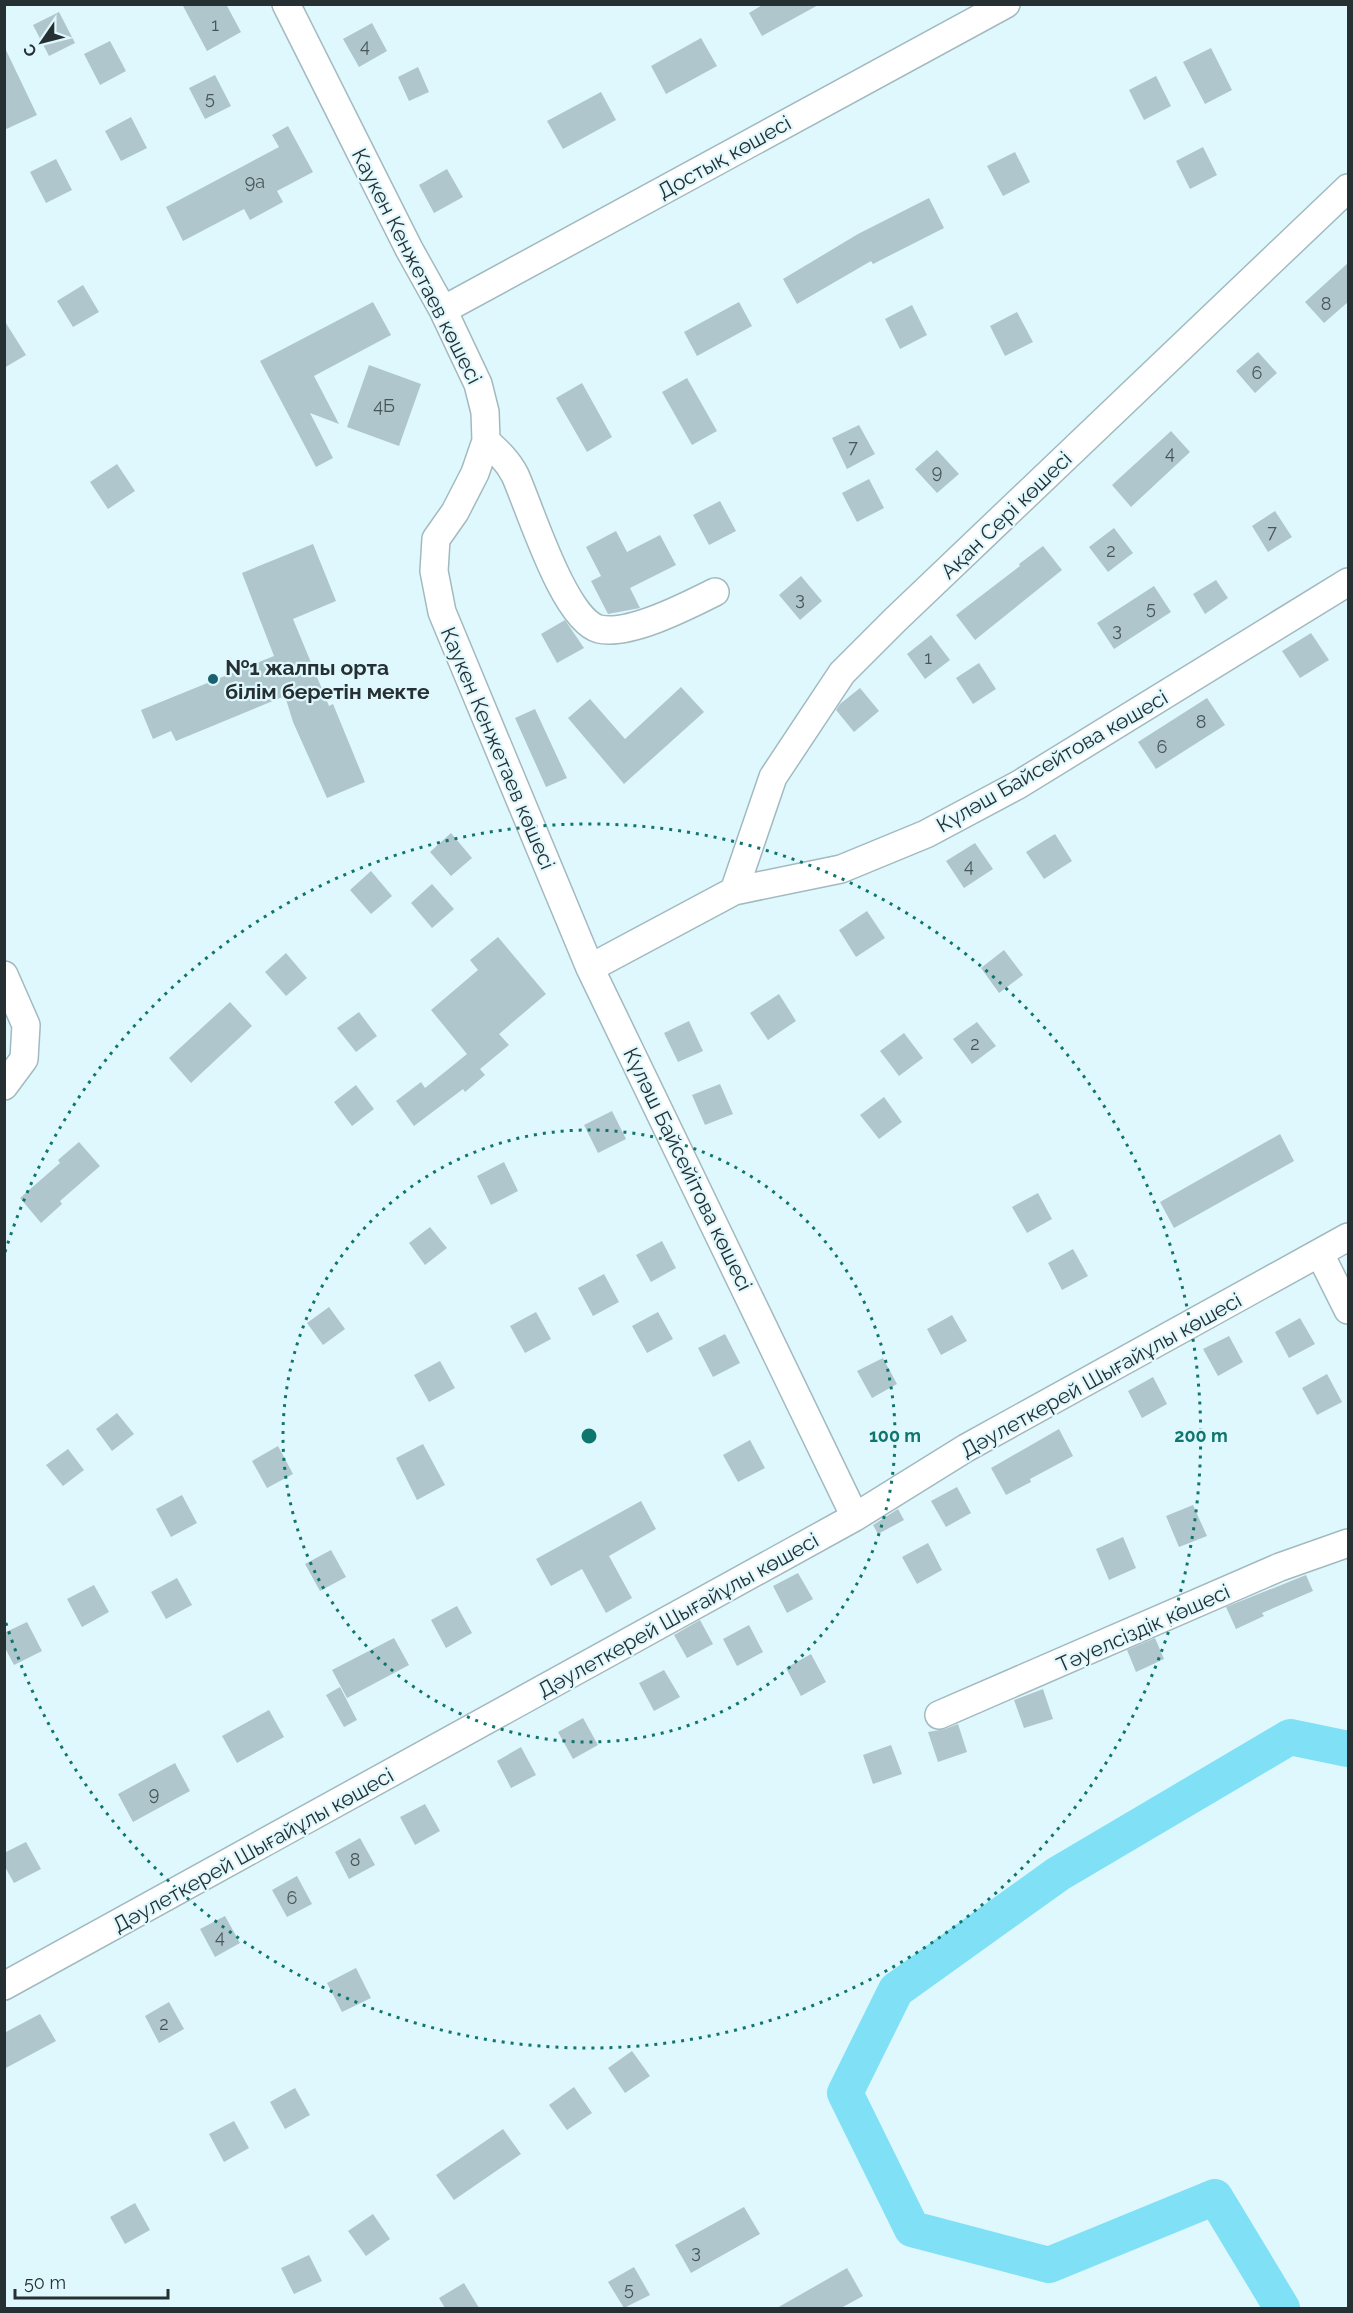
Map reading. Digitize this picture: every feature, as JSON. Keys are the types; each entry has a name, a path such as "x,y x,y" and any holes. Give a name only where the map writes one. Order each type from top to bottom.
{"street":[{"name":"Каукен Кенжетаев көшесі","path":"286,4 409,249 443,310 478,384 485,412 486,441 476,473 455,512 436,539 434,571 442,612 590,968"},
{"name":"Достық көшесі","path":"443,310 1006,4"},
{"name":"Ақан Сері көшесі","path":"734,891 773,777 842,673 1348,188"},
{"path":"486,441 509,466 561,586 579,614 591,626 601,630 652,620 672,614 714,592"},
{"name":"Күләш Байсейтова көшесі","path":"734,891 841,869 926,834 1018,785 1348,582"},
{"path":"590,968 734,891"},
{"name":"Күләш Байсейітова көшесі","path":"590,968 855,1517"},
{"path":"4,975 26,1025 24,1059 4,1086"},
{"name":"Дәулеткерей Шығайұлы көшесі","path":"4,1986 855,1517 966,1448 1348,1238"},
{"path":"1320,1254 1348,1310"},
{"name":"Тәуелсіздік көшесі","path":"939,1715 1281,1567 1348,1543"}],"building":[{"path":"182,4 226,4 241,32 207,51"},
{"path":"764,4 820,4 762,36 749,13"},
{"path":"59,12 75,43 49,56 33,25"},
{"path":"372,23 387,51 359,67 343,39"},
{"path":"701,38 717,66 666,94 651,66"},
{"path":"110,41 126,71 100,85 84,54"},
{"path":"4,46 37,115 4,130"},
{"path":"1211,48 1232,90 1205,104 1183,62"},
{"path":"418,67 429,92 409,101 398,77"},
{"path":"215,75 231,106 205,119 189,88"},
{"path":"1156,76 1171,106 1144,120 1129,90"},
{"path":"601,92 616,120 563,149 547,121"},
{"path":"131,117 147,148 121,161 105,131"},
{"path":"288,126 313,172 277,191 283,202 250,220 244,209 183,241 166,207 279,147 272,135"},
{"path":"1203,147 1217,175 1190,189 1176,161"},
{"path":"1015,152 1030,182 1003,196 987,166"},
{"path":"56,159 72,190 46,203 30,172"},
{"path":"447,169 463,197 434,213 419,185"},
{"path":"929,198 944,228 873,264 871,261 797,304 783,279 858,234"},
{"path":"1348,263 1348,302 1324,323 1305,302"},
{"path":"83,285 99,312 73,327 57,301"},
{"path":"373,302 391,335 314,376 339,424 310,413 333,458 316,467 260,361"},
{"path":"739,302 752,326 697,356 684,332"},
{"path":"912,305 927,335 900,349 885,319"},
{"path":"1017,312 1033,342 1005,356 990,326"},
{"path":"4,320 26,355 4,368"},
{"path":"1258,352 1277,373 1255,393 1236,371"},
{"path":"369,365 421,384 399,446 347,427"},
{"path":"687,378 717,431 692,445 662,392"},
{"path":"582,383 612,437 587,452 556,398"},
{"path":"859,425 875,454 847,469 832,438"},
{"path":"1171,431 1190,452 1131,507 1112,485"},
{"path":"937,450 959,474 937,493 915,469"},
{"path":"117,464 135,491 108,509 90,482"},
{"path":"869,479 884,508 857,522 842,493"},
{"path":"720,501 736,531 709,545 693,515"},
{"path":"1275,511 1292,537 1268,552 1252,526"},
{"path":"1114,528 1133,553 1108,572 1089,547"},
{"path":"616,531 627,552 660,535 676,565 630,588 640,608 608,614 591,581 601,576 586,547"},
{"path":"313,544 336,601 293,619 329,706 333,704 365,782 327,798 293,722 285,696 176,741 171,731 153,739 141,710 274,656 242,573"},
{"path":"1043,546 1062,570 975,640 956,615"},
{"path":"801,576 822,601 800,620 779,595"},
{"path":"1216,580 1228,598 1205,614 1193,594"},
{"path":"1154,586 1171,612 1114,649 1097,623"},
{"path":"565,620 584,648 557,663 541,634"},
{"path":"1311,633 1329,660 1300,678 1282,651"},
{"path":"931,635 950,660 925,679 907,654"},
{"path":"979,663 996,689 973,704 956,678"},
{"path":"681,687 704,712 624,784 568,718 590,699 625,739"},
{"path":"860,688 879,711 854,732 836,710"},
{"path":"1207,698 1225,725 1156,769 1138,742"},
{"path":"535,709 567,778 546,787 515,718"},
{"path":"451,833 472,858 451,876 430,852"},
{"path":"1055,834 1072,861 1044,879 1026,852"},
{"path":"975,843 993,869 964,888 946,861"},
{"path":"371,871 392,896 371,914 350,890"},
{"path":"432,884 454,909 432,928 411,903"},
{"path":"867,911 885,938 856,957 839,930"},
{"path":"498,937 546,994 499,1034 509,1045 480,1069 485,1075 465,1092 463,1089 414,1126 396,1101 421,1082 425,1088 467,1054 431,1010 478,970 470,960"},
{"path":"1004,950 1023,975 999,993 981,968"},
{"path":"286,953 307,978 286,996 265,972"},
{"path":"779,994 796,1021 768,1040 750,1013"},
{"path":"230,1002 252,1026 191,1083 169,1058"},
{"path":"359,1012 377,1036 356,1052 337,1028"},
{"path":"689,1021 703,1051 678,1062 664,1033"},
{"path":"977,1022 996,1046 972,1064 953,1039"},
{"path":"904,1033 923,1058 899,1076 880,1051"},
{"path":"720,1084 733,1114 705,1125 692,1095"},
{"path":"356,1085 374,1109 352,1126 334,1102"},
{"path":"884,1097 902,1122 879,1139 860,1115"},
{"path":"612,1111 626,1139 598,1153 584,1125"},
{"path":"1280,1134 1294,1161 1174,1228 1160,1202"},
{"path":"79,1142 100,1166 60,1201 62,1204 41,1223 20,1198 60,1163 58,1160"},
{"path":"504,1162 518,1191 491,1205 477,1176"},
{"path":"1038,1193 1052,1219 1027,1233 1012,1207"},
{"path":"430,1227 447,1248 425,1265 409,1243"},
{"path":"662,1241 676,1268 651,1282 636,1255"},
{"path":"1073,1249 1088,1276 1062,1290 1048,1263"},
{"path":"604,1274 619,1302 593,1316 578,1288"},
{"path":"329,1307 345,1329 323,1345 307,1323"},
{"path":"536,1312 551,1339 525,1353 510,1326"},
{"path":"658,1312 673,1339 647,1353 632,1326"},
{"path":"952,1315 967,1341 941,1355 927,1329"},
{"path":"1300,1318 1315,1344 1289,1358 1275,1332"},
{"path":"725,1334 740,1363 713,1377 698,1348"},
{"path":"1229,1336 1243,1362 1218,1376 1203,1349"},
{"path":"883,1358 897,1384 872,1398 857,1371"},
{"path":"440,1361 455,1388 429,1402 414,1375"},
{"path":"1327,1374 1342,1402 1317,1415 1302,1388"},
{"path":"1153,1377 1167,1404 1142,1418 1128,1391"},
{"path":"117,1413 134,1434 112,1451 96,1429"},
{"path":"1059,1429 1073,1456 1006,1495 991,1468"},
{"path":"750,1440 765,1468 738,1482 723,1455"},
{"path":"423,1444 445,1485 417,1500 396,1458"},
{"path":"278,1446 293,1474 267,1488 252,1461"},
{"path":"68,1449 84,1470 63,1486 46,1465"},
{"path":"957,1487 971,1513 946,1527 931,1501"},
{"path":"182,1495 197,1523 171,1537 156,1509"},
{"path":"641,1501 656,1529 609,1556 632,1598 606,1613 582,1569 551,1586 536,1559"},
{"path":"1193,1505 1207,1536 1179,1547 1166,1516"},
{"path":"898,1509 904,1520 878,1534 873,1525"},
{"path":"1123,1537 1136,1568 1109,1580 1096,1549"},
{"path":"928,1543 942,1570 917,1584 902,1557"},
{"path":"331,1550 346,1577 320,1591 305,1564"},
{"path":"798,1573 813,1599 787,1613 773,1586"},
{"path":"1306,1575 1313,1591 1262,1613 1264,1616 1236,1629 1226,1607"},
{"path":"177,1578 192,1605 166,1619 151,1592"},
{"path":"94,1585 109,1612 82,1627 67,1599"},
{"path":"457,1606 472,1633 446,1648 431,1620"},
{"path":"700,1620 713,1644 687,1658 674,1635"},
{"path":"27,1622 42,1651 14,1665 4,1646 4,1633"},
{"path":"749,1625 763,1652 737,1666 723,1639"},
{"path":"394,1638 409,1665 347,1698 332,1670"},
{"path":"1155,1638 1164,1659 1136,1672 1127,1650"},
{"path":"811,1654 826,1682 801,1696 786,1668"},
{"path":"664,1670 680,1697 654,1711 639,1683"},
{"path":"340,1687 357,1720 344,1727 326,1695"},
{"path":"1043,1689 1053,1719 1024,1728 1014,1700"},
{"path":"269,1710 284,1737 237,1763 222,1736"},
{"path":"583,1718 598,1745 573,1759 558,1732"},
{"path":"958,1724 967,1752 938,1762 928,1732"},
{"path":"891,1745 902,1774 873,1784 863,1755"},
{"path":"521,1747 536,1775 511,1788 497,1761"},
{"path":"175,1763 190,1791 133,1822 118,1794"},
{"path":"425,1804 440,1831 415,1845 400,1817"},
{"path":"360,1838 375,1865 349,1879 335,1852"},
{"path":"26,1842 41,1869 14,1883 4,1865 4,1853"},
{"path":"297,1876 312,1904 287,1917 272,1890"},
{"path":"225,1916 240,1943 215,1957 200,1929"},
{"path":"356,1968 371,1998 342,2012 327,1983"},
{"path":"169,2002 184,2029 159,2043 145,2016"},
{"path":"40,2014 56,2041 4,2069 4,2033"},
{"path":"632,2051 650,2076 625,2093 608,2068"},
{"path":"574,2087 592,2113 567,2130 549,2105"},
{"path":"295,2088 310,2115 285,2129 270,2102"},
{"path":"234,2121 249,2148 224,2162 209,2134"},
{"path":"503,2129 521,2154 454,2200 436,2175"},
{"path":"135,2203 150,2230 125,2244 110,2217"},
{"path":"744,2207 760,2234 691,2273 675,2245"},
{"path":"373,2214 390,2239 366,2256 348,2231"},
{"path":"309,2255 322,2281 294,2294 281,2268"},
{"path":"634,2267 650,2295 624,2308 608,2282"},
{"path":"847,2268 863,2296 841,2308 777,2308"},
{"path":"464,2283 479,2308 445,2308 439,2298"}],"waterway":[{"path":"1282,2308 1215,2197 1049,2265 912,2229 845,2093 896,1990 1058,1874 1290,1737 1348,1749"}],"place":[{"name":"№1 жалпы орта білім беретін мекте","path":"213,679"}]}
